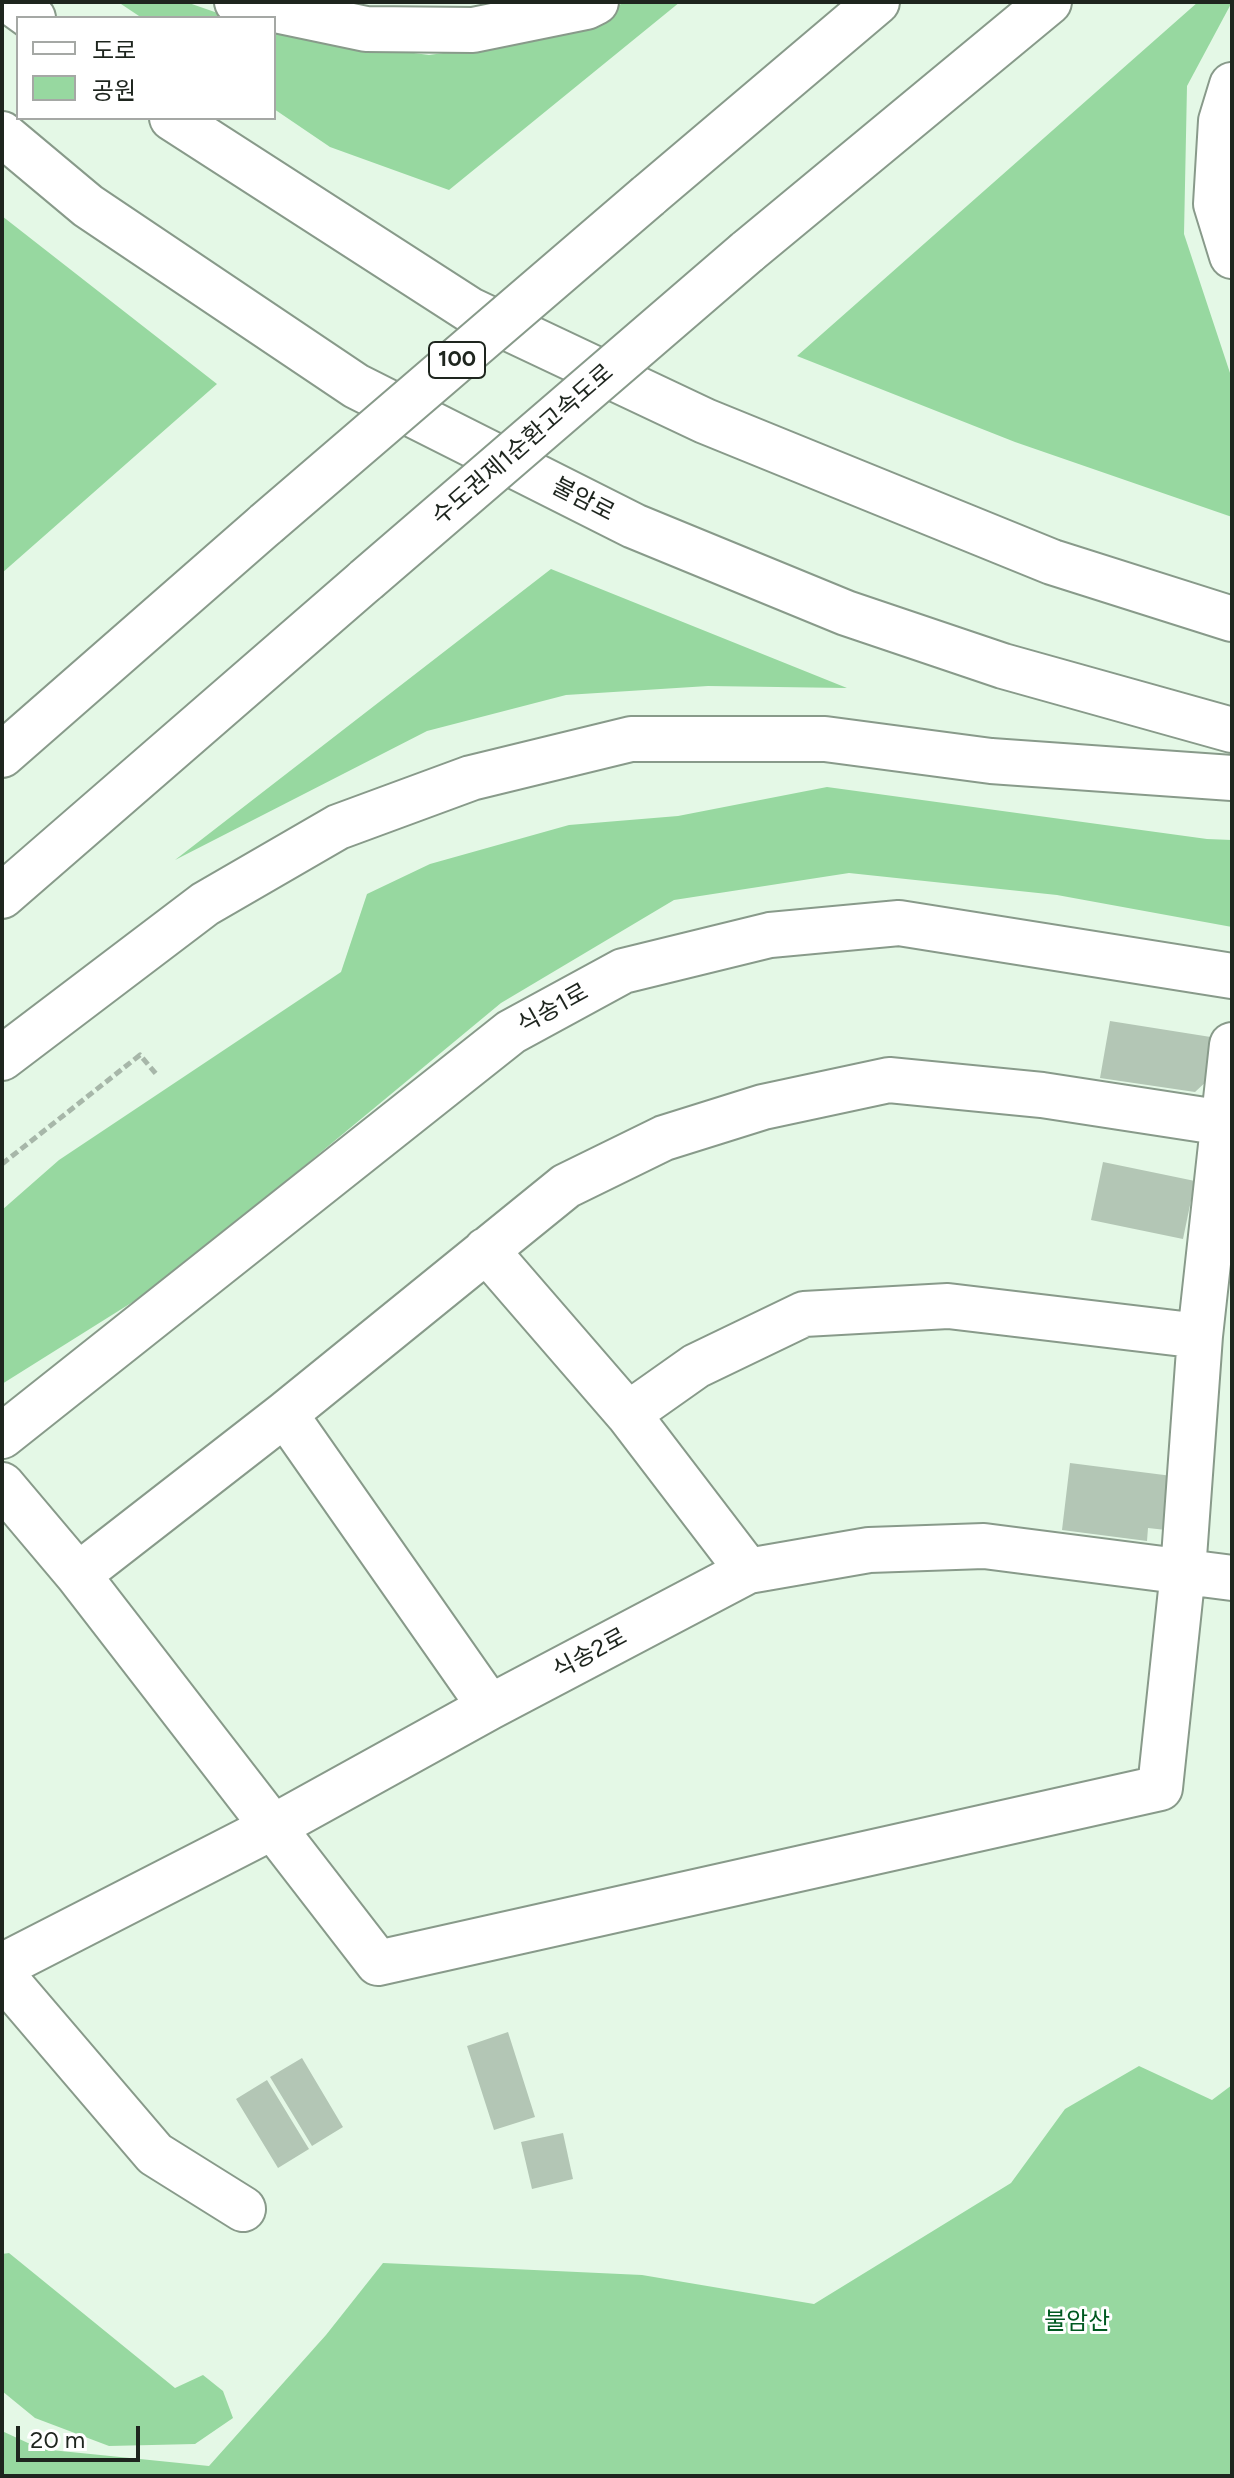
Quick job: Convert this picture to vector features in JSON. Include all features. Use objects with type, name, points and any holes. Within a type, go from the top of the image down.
[{"type":"main road","points":[[11,2],[30,16]]},
{"type":"main road","points":[[237,2],[366,29],[473,30],[586,7],[596,2]]},
{"type":"main road","name":"100","points":[[2,755],[266,524],[877,2]]},
{"type":"main road","name":"수도권제1순환고속도로","points":[[2,896],[747,252],[1049,2]]},
{"type":"main road","points":[[1232,85],[1221,121],[1216,204],[1232,256]]},
{"type":"main road","points":[[175,120],[470,310],[677,408],[1052,562],[1232,619]]},
{"type":"main road","name":"불암로","points":[[2,134],[88,206],[356,386],[634,526],[846,613],[1003,666],[1232,730]]},
{"type":"main road","points":[[2,1058],[205,904],[338,827],[471,778],[631,739],[825,739],[991,761],[1232,778]]},
{"type":"main road","name":"식송1로","points":[[2,1436],[511,1032],[623,971],[770,935],[899,923],[1232,976]]},
{"type":"main road","points":[[2,1485],[78,1575],[378,1963],[1160,1788],[1183,1571],[1200,1336],[1232,1045]]},
{"type":"main road","points":[[78,1575],[285,1414],[566,1186],[664,1138],[763,1107],[889,1080],[1042,1095],[1224,1123]]},
{"type":"main road","points":[[486,1250],[628,1414],[748,1571]]},
{"type":"main road","points":[[628,1414],[696,1366],[804,1314],[948,1306],[1200,1336]]},
{"type":"main road","points":[[285,1414],[490,1707]]},
{"type":"main road","name":"식송2로","points":[[2,1966],[273,1827],[490,1707],[748,1571],[869,1550],[984,1546],[1232,1578]]},
{"type":"main road","points":[[2,1975],[155,2154],[243,2209]]},
{"type":"path","points":[[2,1164],[140,1055],[157,1075]]},
{"type":"green space","points":[[118,2],[186,2],[226,16],[139,16]]},
{"type":"green space","points":[[626,2],[680,2],[449,190],[330,147],[276,110],[276,33],[429,55],[535,40]]},
{"type":"green space","points":[[1198,2],[1232,2],[1187,86],[1184,234],[1232,379],[1232,517],[1015,442],[797,356]]},
{"type":"green space","points":[[2,216],[217,384],[2,573]]},
{"type":"green space","points":[[551,569],[847,688],[708,686],[566,695],[427,731],[175,860]]},
{"type":"green space","points":[[827,787],[1232,840],[1232,927],[1057,895],[849,873],[674,900],[501,1003],[163,1283],[2,1384],[2,1210],[59,1160],[341,972],[367,894],[430,864],[569,825],[678,816]]},
{"type":"green space","name":"불암산","points":[[1139,2066],[1212,2100],[1232,2085],[1232,2476],[2,2476],[2,2431],[41,2449],[209,2466],[326,2335],[383,2263],[642,2275],[814,2304],[1011,2183],[1065,2109]]},
{"type":"green space","points":[[9,2253],[175,2388],[203,2375],[223,2391],[233,2418],[195,2444],[109,2446],[35,2418],[2,2391],[2,2254]]},
{"type":"building","points":[[1110,1021],[1217,1038],[1209,1079],[1195,1092],[1100,1078]]},
{"type":"building","points":[[1103,1162],[1195,1181],[1183,1239],[1091,1220]]},
{"type":"building","points":[[1070,1463],[1172,1476],[1166,1530],[1148,1528],[1147,1541],[1062,1530]]},
{"type":"building","points":[[508,2032],[535,2117],[494,2130],[467,2046]]},
{"type":"building","points":[[302,2058],[343,2127],[312,2146],[270,2077]]},
{"type":"building","points":[[267,2080],[309,2149],[278,2168],[236,2099]]},
{"type":"building","points":[[563,2133],[573,2179],[532,2189],[521,2142]]}]
